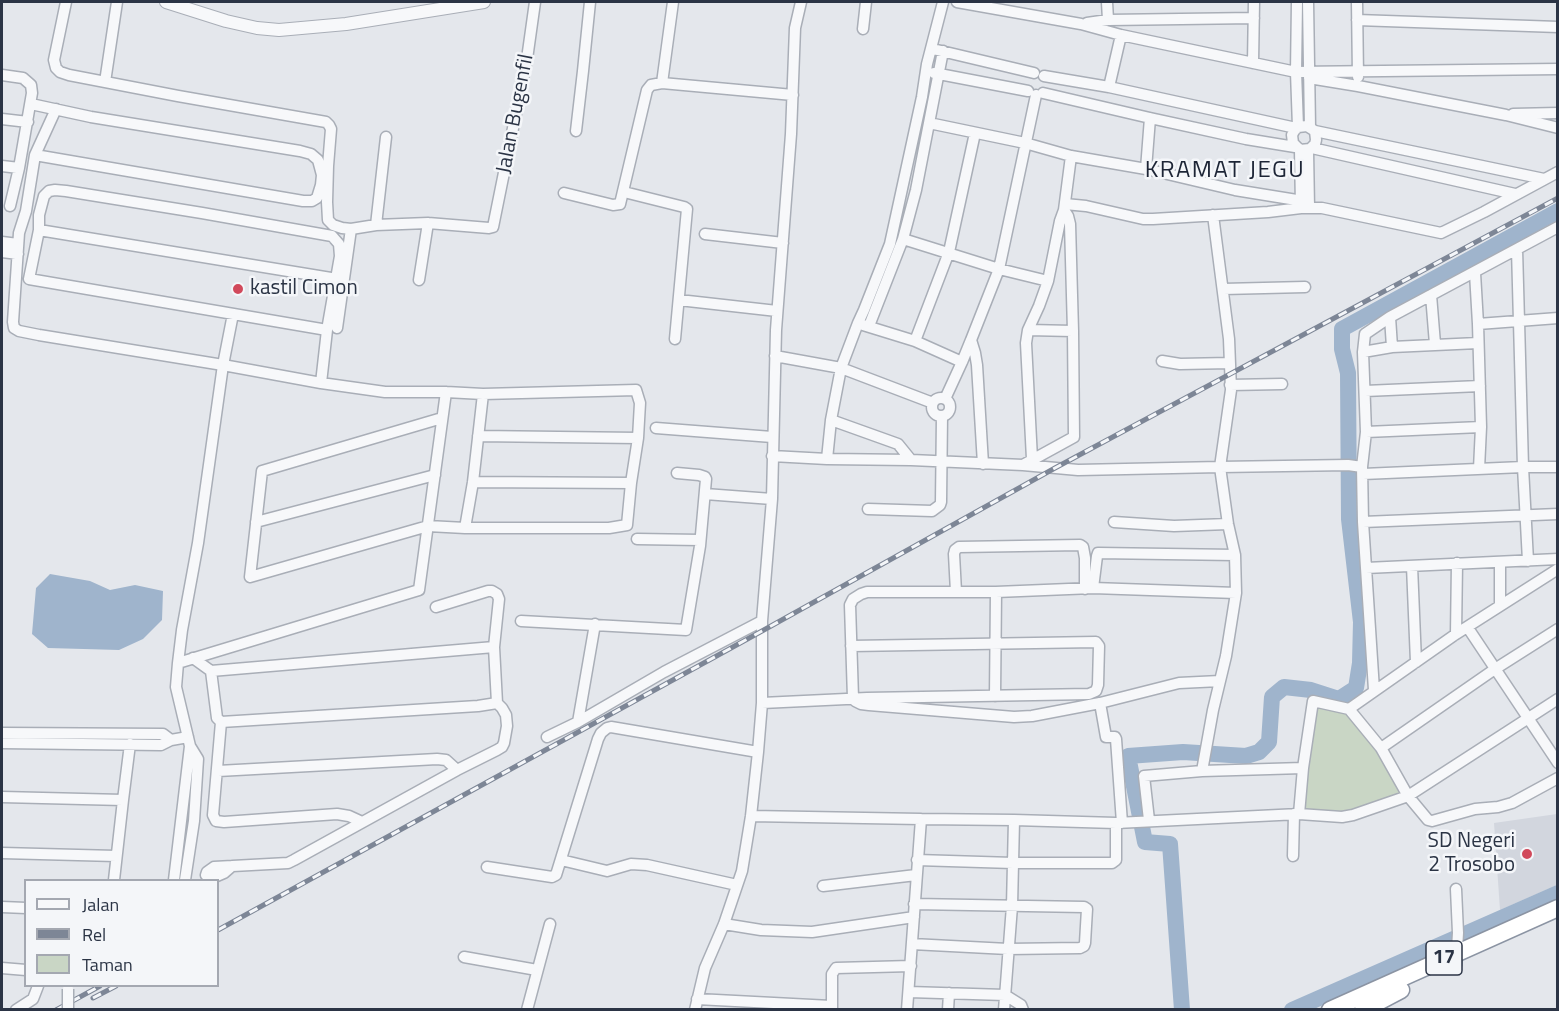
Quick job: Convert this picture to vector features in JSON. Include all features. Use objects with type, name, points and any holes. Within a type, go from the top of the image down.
[{"type":"highway","name":"17","points":[[1330,1010],[1457,949],[1557,908]]},
{"type":"highway","name":"17","points":[[1363,1009],[1384,998],[1457,949],[1557,919]]},
{"type":"street","points":[[66,2],[55,53],[56,68],[60,72],[326,122],[331,129],[328,220],[333,225],[351,229],[376,225],[428,223],[419,280]]},
{"type":"street","points":[[105,82],[117,2]]},
{"type":"street","points":[[166,2],[226,21],[279,30],[346,24],[484,2]]},
{"type":"street","name":"Jalan Bugenfil","points":[[428,223],[493,227],[527,59],[535,2]]},
{"type":"street","points":[[576,131],[590,2]]},
{"type":"street","points":[[662,83],[673,2]]},
{"type":"street","points":[[801,2],[795,28],[793,95],[777,311],[772,499],[762,621],[762,703],[758,752],[745,855],[724,924],[705,968],[696,1004],[831,1008],[832,974],[836,968],[911,966]]},
{"type":"street","points":[[863,29],[866,2]]},
{"type":"street","points":[[827,459],[831,420],[841,368],[890,244],[926,71],[943,2]]},
{"type":"street","points":[[957,2],[1081,24],[1121,35],[1506,115],[1557,128]]},
{"type":"street","points":[[1107,2],[1107,20]]},
{"type":"street","points":[[1253,63],[1254,2]]},
{"type":"street","points":[[1297,2],[1297,128],[1292,139],[1304,148]]},
{"type":"street","points":[[1304,148],[1316,140],[1312,129],[1308,2]]},
{"type":"street","points":[[1357,2],[1358,86]]},
{"type":"street","points":[[1081,24],[1107,20],[1254,18]]},
{"type":"street","points":[[1357,20],[1557,27]]},
{"type":"street","points":[[1109,87],[1121,35]]},
{"type":"street","points":[[931,49],[1297,128],[1304,126],[1544,179]]},
{"type":"street","points":[[869,326],[903,239],[916,190],[943,51]]},
{"type":"street","points":[[1309,75],[1358,71],[1557,69]]},
{"type":"street","points":[[926,71],[1246,139],[1304,148],[1515,194]]},
{"type":"street","points":[[1039,74],[1047,80],[1048,84],[1046,89],[1036,93],[1026,86],[1026,80],[1029,76],[1039,74]]},
{"type":"street","points":[[2,75],[15,76],[31,85],[31,104],[19,168],[6,206],[39,215]]},
{"type":"street","points":[[564,193],[617,206],[621,202],[647,90],[651,85],[662,83],[793,95]]},
{"type":"street","points":[[945,399],[999,269],[1036,93]]},
{"type":"street","points":[[31,104],[311,154],[316,157],[321,166],[320,195],[315,200],[303,201],[35,155]]},
{"type":"street","points":[[56,109],[35,155],[26,211],[19,232],[13,322],[14,328],[19,331],[385,392],[483,394],[636,390],[640,403],[638,438],[627,525],[609,528],[428,526],[250,577],[262,471],[442,418]]},
{"type":"street","points":[[1506,115],[1557,113]]},
{"type":"street","points":[[1146,169],[1150,118]]},
{"type":"street","points":[[2,119],[27,122]]},
{"type":"street","points":[[929,123],[1025,143],[1071,156],[1146,169],[1305,205],[1441,232],[1557,172]]},
{"type":"street","points":[[915,341],[949,252],[975,134]]},
{"type":"street","points":[[376,225],[386,136]]},
{"type":"street","points":[[1304,148],[1305,205]]},
{"type":"street","points":[[1028,462],[1030,412],[1026,343],[1028,330],[1048,280],[1064,207],[1071,156]]},
{"type":"street","points":[[2,166],[19,168]]},
{"type":"street","points":[[49,191],[66,191],[332,236],[339,244],[340,256],[332,329],[29,279],[44,196],[49,191]]},
{"type":"street","points":[[624,192],[687,209],[675,339]]},
{"type":"street","points":[[1064,207],[1086,206],[1143,219],[1276,211],[1305,205]]},
{"type":"street","points":[[1028,462],[1072,439],[1075,435],[1070,224],[1064,207]]},
{"type":"street","points":[[1202,768],[1226,656],[1236,593],[1235,555],[1220,467],[1230,385],[1229,339],[1213,215]]},
{"type":"street","points":[[1374,690],[1363,522],[1357,468],[1366,432],[1363,352],[1365,334],[1431,295],[1557,227]]},
{"type":"street","points":[[321,383],[351,229]]},
{"type":"street","points":[[39,230],[337,279]]},
{"type":"street","points":[[705,234],[783,243]]},
{"type":"street","points":[[903,239],[999,269],[1048,280]]},
{"type":"street","points":[[2,242],[18,249]]},
{"type":"street","points":[[2,252],[18,249]]},
{"type":"street","points":[[1517,249],[1527,561]]},
{"type":"street","points":[[1475,273],[1481,427],[1479,469]]},
{"type":"street","points":[[1223,289],[1305,287]]},
{"type":"street","points":[[1431,295],[1435,344]]},
{"type":"street","points":[[679,300],[777,311]]},
{"type":"street","points":[[185,879],[194,821],[198,759],[189,741],[176,687],[178,663],[198,543],[223,365],[233,314]]},
{"type":"street","points":[[1390,318],[1392,347]]},
{"type":"street","points":[[1478,324],[1557,318]]},
{"type":"street","points":[[858,323],[915,341],[962,362]]},
{"type":"street","points":[[1028,330],[1074,331]]},
{"type":"street","points":[[971,340],[975,353],[983,464]]},
{"type":"street","points":[[1363,352],[1392,347],[1478,343]]},
{"type":"street","points":[[775,356],[841,368],[933,403]]},
{"type":"street","points":[[1162,361],[1180,364],[1230,363]]},
{"type":"street","points":[[1230,385],[1282,384]]},
{"type":"street","points":[[1365,391],[1480,386]]},
{"type":"street","points":[[178,663],[419,590],[446,392]]},
{"type":"street","points":[[465,528],[473,482],[483,394]]},
{"type":"street","points":[[938,398],[945,399],[950,405],[948,412],[942,416],[933,412],[932,409],[933,403],[938,398]]},
{"type":"street","points":[[868,509],[932,511],[937,508],[941,502],[942,416]]},
{"type":"street","points":[[831,420],[898,444],[910,460]]},
{"type":"street","points":[[1366,432],[1481,427]]},
{"type":"street","points":[[656,428],[772,437]]},
{"type":"street","points":[[478,436],[638,438]]},
{"type":"street","points":[[772,456],[983,464],[1028,462],[1078,470],[1220,467],[1479,469],[1557,467]]},
{"type":"street","points":[[521,621],[686,630],[700,540],[705,477],[677,473]]},
{"type":"street","points":[[256,522],[435,475]]},
{"type":"street","points":[[473,482],[631,483]]},
{"type":"street","points":[[705,494],[772,499]]},
{"type":"street","points":[[1363,522],[1557,514]]},
{"type":"street","points":[[1114,522],[1174,526],[1228,524]]},
{"type":"street","points":[[637,539],[700,540]]},
{"type":"street","points":[[956,592],[955,550],[958,547],[1080,545],[1083,547],[1089,588]]},
{"type":"street","points":[[1089,588],[1098,554],[1235,555]]},
{"type":"street","points":[[1366,568],[1557,559]]},
{"type":"street","points":[[1500,562],[1500,605]]},
{"type":"street","points":[[1456,634],[1457,563]]},
{"type":"street","points":[[1412,566],[1416,662]]},
{"type":"street","points":[[1349,709],[1456,634],[1557,569]]},
{"type":"street","points":[[853,698],[850,605],[853,599],[867,592],[996,592],[1089,588],[1236,593]]},
{"type":"street","points":[[232,866],[288,862],[502,747],[507,721],[502,708],[496,703],[494,647],[499,599],[494,592],[488,591],[436,607]]},
{"type":"street","points":[[996,592],[996,696]]},
{"type":"street","points":[[548,737],[664,672],[762,621]]},
{"type":"street","points":[[578,722],[595,624]]},
{"type":"street","points":[[1468,628],[1557,763]]},
{"type":"street","points":[[1382,748],[1557,629]]},
{"type":"street","points":[[762,703],[853,698],[1089,694],[1094,692],[1098,685],[1099,646],[1092,641],[851,646]]},
{"type":"street","points":[[193,658],[211,671],[494,647]]},
{"type":"street","points":[[211,671],[217,718],[221,722],[213,815],[216,821],[337,814],[362,822]]},
{"type":"street","points":[[853,698],[861,704],[869,705],[1014,717],[1041,715],[1100,703],[1179,683],[1220,681]]},
{"type":"street","points":[[751,816],[1119,823],[1297,814],[1341,817],[1408,796],[1557,699]]},
{"type":"street","points":[[1293,856],[1313,702],[1349,709],[1382,748],[1408,796],[1426,819],[1432,821],[1512,803],[1557,778]]},
{"type":"street","points":[[221,722],[496,703]]},
{"type":"street","points":[[918,860],[1013,863],[1114,862],[1119,823],[1116,739],[1106,737],[1100,703]]},
{"type":"street","points":[[487,867],[554,877],[558,871],[598,739],[605,729],[611,727],[758,752]]},
{"type":"street","points":[[2,733],[130,744],[161,745],[171,740],[189,741]]},
{"type":"street","points":[[2,743],[163,734],[171,740]]},
{"type":"street","points":[[174,879],[189,741]]},
{"type":"street","points":[[114,879],[130,744]]},
{"type":"street","points":[[218,771],[436,759],[446,760],[457,770]]},
{"type":"street","points":[[1143,821],[1144,776],[1202,768],[1303,768]]},
{"type":"street","points":[[2,796],[123,800]]},
{"type":"street","points":[[907,1010],[921,819]]},
{"type":"street","points":[[1004,1010],[1012,906],[1014,820]]},
{"type":"street","points":[[180,822],[194,821]]},
{"type":"street","points":[[2,853],[116,856]]},
{"type":"street","points":[[561,860],[607,871],[631,864],[647,865],[737,885]]},
{"type":"street","points":[[823,886],[916,875]]},
{"type":"street","points":[[1456,889],[1457,949]]},
{"type":"street","points":[[912,944],[1008,950],[1080,948],[1085,943],[1087,909],[1086,907],[914,904]]},
{"type":"street","points":[[2,907],[24,908]]},
{"type":"street","points":[[724,924],[760,930],[812,932],[914,917]]},
{"type":"street","points":[[527,1010],[550,924]]},
{"type":"street","points":[[464,957],[537,970]]},
{"type":"street","points":[[2,968],[24,970]]},
{"type":"street","points":[[16,1010],[33,999],[38,987]]},
{"type":"street","points":[[68,987],[69,1010]]},
{"type":"street","points":[[909,992],[1005,995],[1021,1005],[1023,1010]]},
{"type":"street","points":[[948,1010],[949,993]]},
{"type":"shaded area","name":"SD Negeri 2 Trosobo","points":[[1557,814],[1557,885],[1500,910],[1494,823]]},
{"type":"green space","points":[[1314,702],[1349,710],[1379,750],[1406,795],[1342,815],[1301,813]]},
{"type":"water","points":[[50,574],[90,581],[110,590],[135,585],[163,591],[162,620],[143,639],[119,650],[48,648],[32,634],[36,588]]},
{"type":"waterway","points":[[1182,1010],[1170,844],[1145,842],[1128,756],[1183,752],[1246,756],[1259,752],[1269,742],[1272,697],[1284,687],[1311,690],[1339,699],[1356,688],[1360,663],[1361,622],[1349,519],[1348,373],[1342,349],[1342,329],[1558,211]]},
{"type":"waterway","points":[[1292,1010],[1558,893]]},
{"type":"railway","points":[[219,929],[1055,468],[1558,198]]},
{"type":"railway","points":[[56,1010],[98,987]]},
{"type":"railway","points":[[93,998],[114,987]]},
{"type":"place","name":"kastil Cimon","points":[[238,289]]},
{"type":"place","name":"SD Negeri 2 Trosobo","points":[[1527,854]]},
{"type":"district","name":"KRAMAT JEGU","points":[[1225,171]]}]
